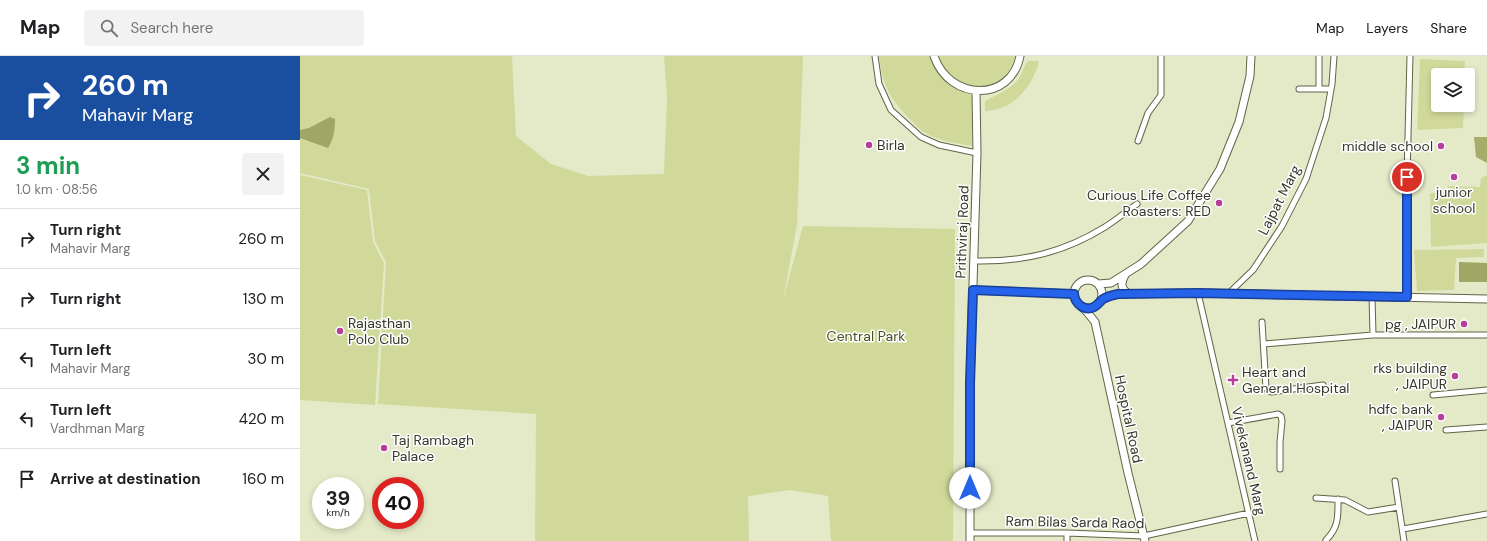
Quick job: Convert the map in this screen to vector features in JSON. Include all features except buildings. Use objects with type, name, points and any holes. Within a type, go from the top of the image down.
[{"type":"street","points":[[875,56],[879,84],[891,110],[921,137],[939,145],[977,153]]},
{"type":"street","points":[[934,56],[940,69],[949,80],[962,88],[976,91],[995,87],[1003,83],[1016,69],[1020,56]]},
{"type":"street","points":[[1138,141],[1148,113],[1161,96],[1161,56]]},
{"type":"street","points":[[1251,56],[1250,76],[1240,122],[1220,169],[1188,221],[1141,264],[1111,283],[1098,284],[1090,280],[1081,282],[1074,294],[1076,301],[1082,307],[1091,308],[1095,307],[1109,296],[1129,294],[1198,293],[1487,299]]},
{"type":"street","points":[[1318,89],[1319,56]]},
{"type":"street","name":"Lajpat Marg","points":[[1228,294],[1253,270],[1282,226],[1306,179],[1326,118],[1331,89],[1334,56]]},
{"type":"street","points":[[1407,297],[1407,174],[1410,56]]},
{"type":"street","points":[[1299,89],[1331,89]]},
{"type":"street","name":"Prithviraj Road","points":[[970,541],[970,384],[977,153],[976,91]]},
{"type":"street","points":[[974,261],[999,262],[1055,252],[1081,241],[1106,227],[1137,204]]},
{"type":"street","points":[[1125,275],[1121,281],[1122,286],[1124,291],[1129,294]]},
{"type":"street","points":[[1098,284],[1102,292],[1102,300]]},
{"type":"street","points":[[973,290],[1074,294]]},
{"type":"street","name":"Vivekanand Marg","points":[[1198,293],[1255,541]]},
{"type":"street","points":[[1372,296],[1373,335]]},
{"type":"street","name":"Hospital Road","points":[[1082,307],[1088,312],[1095,322],[1144,539]]},
{"type":"street","points":[[1095,307],[1095,322]]},
{"type":"street","points":[[1262,322],[1266,388],[1268,391],[1271,392],[1323,385]]},
{"type":"street","points":[[1264,344],[1373,335],[1487,335]]},
{"type":"street","points":[[1433,395],[1487,390]]},
{"type":"street","points":[[1228,423],[1278,414],[1281,416],[1280,469]]},
{"type":"street","points":[[1446,430],[1487,427]]},
{"type":"street","points":[[1395,481],[1404,541]]},
{"type":"street","points":[[1316,498],[1338,499],[1352,503],[1368,512],[1399,507]]},
{"type":"street","points":[[1326,540],[1338,520],[1338,499]]},
{"type":"street","name":"Ram Bilas Sarda Raod","points":[[970,533],[1067,533],[1144,539],[1249,514]]},
{"type":"street","points":[[1403,529],[1487,514]]},
{"type":"street","points":[[1067,533],[1067,541]]},
{"type":"green space","name":"Central Park","points":[[300,56],[512,56],[516,136],[551,164],[588,176],[664,174],[667,98],[664,56],[803,56],[797,225],[783,300],[803,226],[955,229],[953,541],[831,541],[828,496],[790,490],[748,496],[749,541],[535,541],[536,414],[378,404],[386,262],[375,241],[369,189],[300,173]]},
{"type":"green space","points":[[879,56],[929,56],[943,78],[951,86],[972,96],[972,146],[936,138],[919,129],[898,106],[889,92],[885,84]]},
{"type":"green space","points":[[939,56],[1015,56],[1010,69],[1001,79],[987,86],[971,87],[956,81],[949,75],[944,69]]},
{"type":"green space","points":[[1420,59],[1465,61],[1464,68],[1431,68],[1431,112],[1464,112],[1463,128],[1417,130]]},
{"type":"green space","points":[[1028,61],[1039,61],[1032,80],[1020,96],[1004,107],[985,111],[985,101],[1012,86],[1019,78],[1025,64]]},
{"type":"green space","name":"Rajasthan Polo Club","points":[[300,175],[367,190],[373,242],[384,263],[375,405],[300,400]]},
{"type":"green space","points":[[1487,175],[1487,243],[1431,247],[1430,193],[1447,192],[1448,186],[1480,187],[1481,178]]},
{"type":"green space","points":[[1484,249],[1484,257],[1456,258],[1454,290],[1417,291],[1414,250]]},
{"type":"shaded area","points":[[330,117],[335,119],[335,126],[333,138],[328,148],[300,138],[300,130],[309,128]]},
{"type":"shaded area","points":[[1474,137],[1487,137],[1487,163],[1476,157]]},
{"type":"shaded area","points":[[1459,262],[1487,263],[1487,282],[1459,282]]},
{"type":"place","name":"Birla","points":[[869,145]]},
{"type":"place","name":"middle school","points":[[1441,146]]},
{"type":"place","name":"junior school","points":[[1454,177]]},
{"type":"place","name":"Curious Life Coffee Roasters: RED","points":[[1219,203]]},
{"type":"place","name":"pg , JAIPUR","points":[[1464,324]]},
{"type":"place","name":"Rajasthan Polo Club","points":[[340,331]]},
{"type":"place","name":"rks building , JAIPUR","points":[[1455,376]]},
{"type":"place","name":"Heart and General Hospital","points":[[1233,380]]},
{"type":"place","name":"hdfc bank , JAIPUR","points":[[1441,417]]},
{"type":"place","name":"Taj Rambagh Palace","points":[[384,448]]},
{"type":"route","points":[[970,488],[970,384],[973,290],[1074,294],[1076,301],[1082,307],[1086,308],[1095,307],[1109,296],[1118,294],[1198,293],[1407,297],[1407,177]]}]
